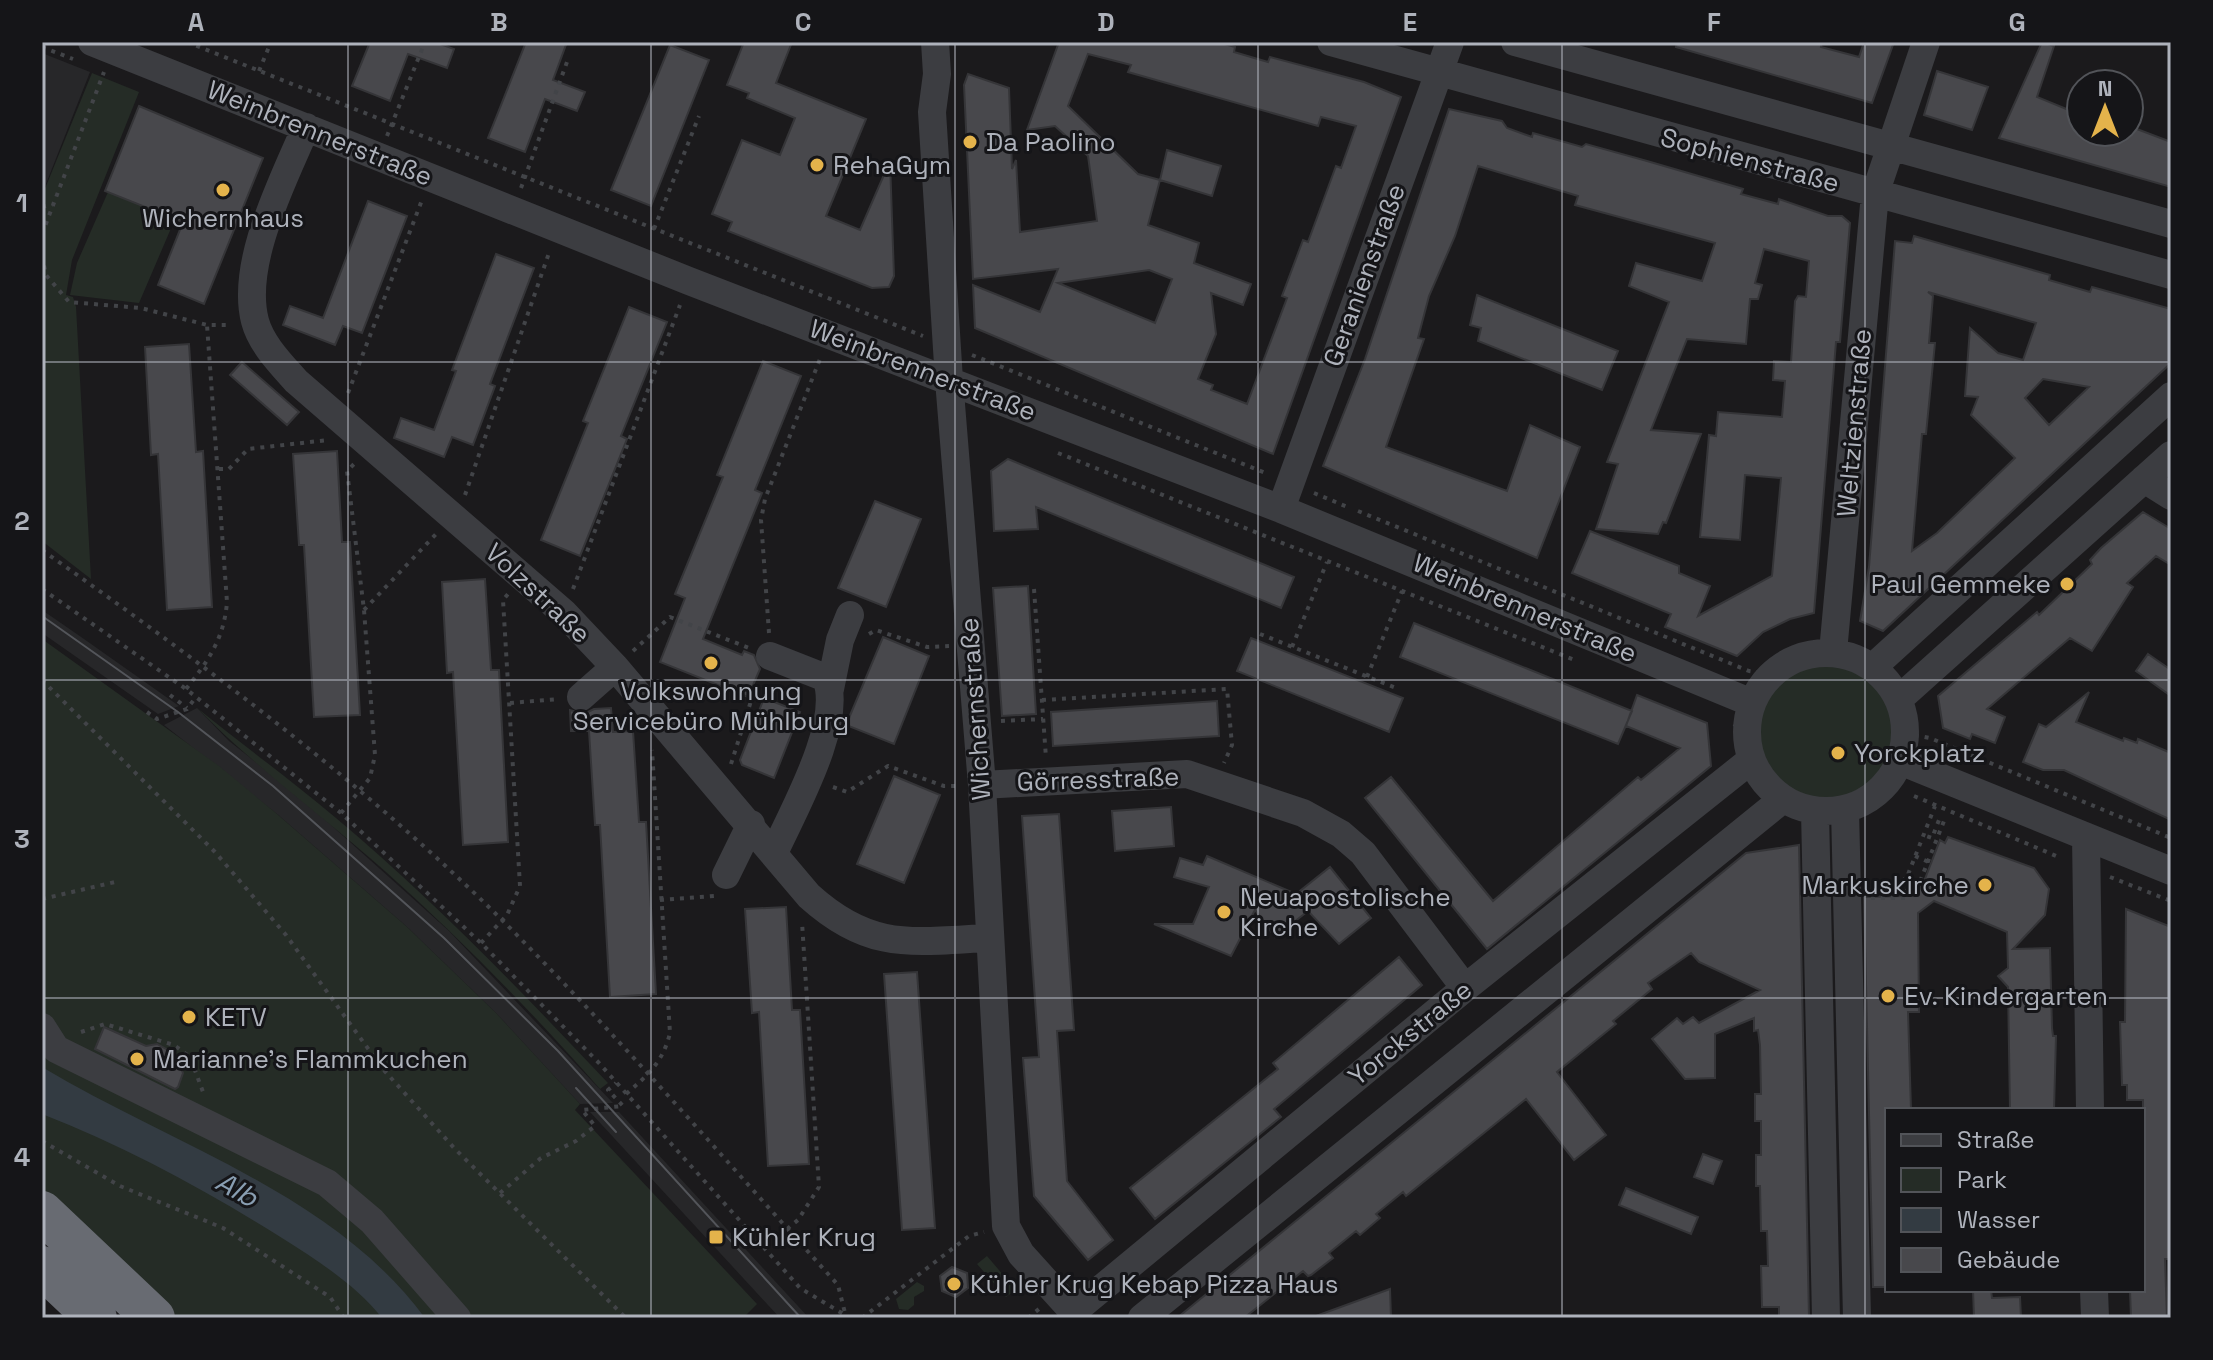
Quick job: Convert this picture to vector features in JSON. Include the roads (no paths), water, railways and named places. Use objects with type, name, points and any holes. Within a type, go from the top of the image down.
[{"type":"highway","points":[[42,1212],[154,1318]]},
{"type":"highway","points":[[42,1267],[96,1318]]},
{"type":"street","name":"Wichernstraße","points":[[935,42],[937,74],[932,112],[949,380],[982,785],[1006,1226],[1021,1254],[1076,1315]]},
{"type":"street","name":"Wichernstraße","points":[[937,74],[953,42]]},
{"type":"street","name":"Sophienstraße","points":[[1331,42],[1436,74],[2171,275]]},
{"type":"street","name":"Geranienstraße","points":[[1286,496],[1450,42]]},
{"type":"street","name":"Sophienstraße","points":[[1515,42],[2171,224]]},
{"type":"street","name":"Weltzienstraße","points":[[1833,652],[1875,194],[1926,42]]},
{"type":"street","name":"Weinbrennerstraße","points":[[102,46],[949,380],[1286,496],[1752,703]]},
{"type":"street","name":"Volzstraße","points":[[306,127],[253,271],[252,300],[256,324],[274,355],[296,381],[564,613],[668,728],[809,896],[836,919],[862,933],[891,940],[988,938]]},
{"type":"street","points":[[1873,667],[2171,396]]},
{"type":"street","points":[[1900,698],[2171,455]]},
{"type":"street","points":[[2144,479],[2171,496]]},
{"type":"street","points":[[2079,481],[2108,512]]},
{"type":"street","points":[[774,853],[823,736],[830,689],[845,628]]},
{"type":"street","points":[[1833,652],[1873,667],[1900,698],[1905,733],[1893,772],[1869,799],[1845,809],[1815,811],[1783,799],[1765,784],[1751,760],[1746,734],[1752,703],[1772,674],[1799,657],[1833,652]]},
{"type":"street","points":[[777,659],[826,678],[830,689]]},
{"type":"street","points":[[581,697],[615,667]]},
{"type":"street","name":"Yorckstraße","points":[[1076,1315],[1465,988],[1751,760]]},
{"type":"street","points":[[1893,772],[2086,837],[2171,871]]},
{"type":"street","name":"Görresstraße","points":[[982,785],[1187,774],[1303,813],[1341,834],[1363,853],[1465,988]]},
{"type":"street","name":"Yorckstraße","points":[[1142,1318],[1783,799]]},
{"type":"street","points":[[1845,809],[1856,891],[1852,1121],[1857,1318]]},
{"type":"street","points":[[1815,811],[1826,1318]]},
{"type":"street","points":[[726,875],[751,824]]},
{"type":"street","points":[[2086,837],[2090,1108]]},
{"type":"street","points":[[55,1031],[56,1049],[327,1183],[372,1221],[457,1318]]},
{"type":"street","points":[[1821,1122],[1852,1121]]},
{"type":"street","points":[[2094,1292],[2095,1318]]},
{"type":"water","name":"Alb","points":[[42,1067],[298,1204],[345,1237],[388,1275],[425,1318],[382,1318],[335,1274],[253,1220],[135,1155],[42,1114]]},
{"type":"tram line","points":[[42,616],[178,712],[273,786],[444,938],[558,1051],[801,1318]]},
{"type":"tram line","points":[[576,1088],[616,1132]]},
{"type":"place","name":"Da Paolino","points":[[970,142]]},
{"type":"place","name":"RehaGym","points":[[817,165]]},
{"type":"place","name":"Wichernhaus","points":[[223,190]]},
{"type":"place","name":"Paul Gemmeke","points":[[2067,584]]},
{"type":"place","name":"Volkswohnung Servicebüro Mühlburg","points":[[711,663]]},
{"type":"place","name":"Yorckplatz","points":[[1838,753]]},
{"type":"place","name":"Markuskirche","points":[[1985,885]]},
{"type":"place","name":"Neuapostolische Kirche","points":[[1224,912]]},
{"type":"place","name":"Ev. Kindergarten","points":[[1888,996]]},
{"type":"place","name":"KETV","points":[[189,1017]]},
{"type":"place","name":"Marianne's Flammkuchen","points":[[137,1059]]},
{"type":"place","name":"Kühler Krug","points":[[716,1237]]},
{"type":"place","name":"Kühler Krug Kebap Pizza Haus","points":[[954,1284]]}]
